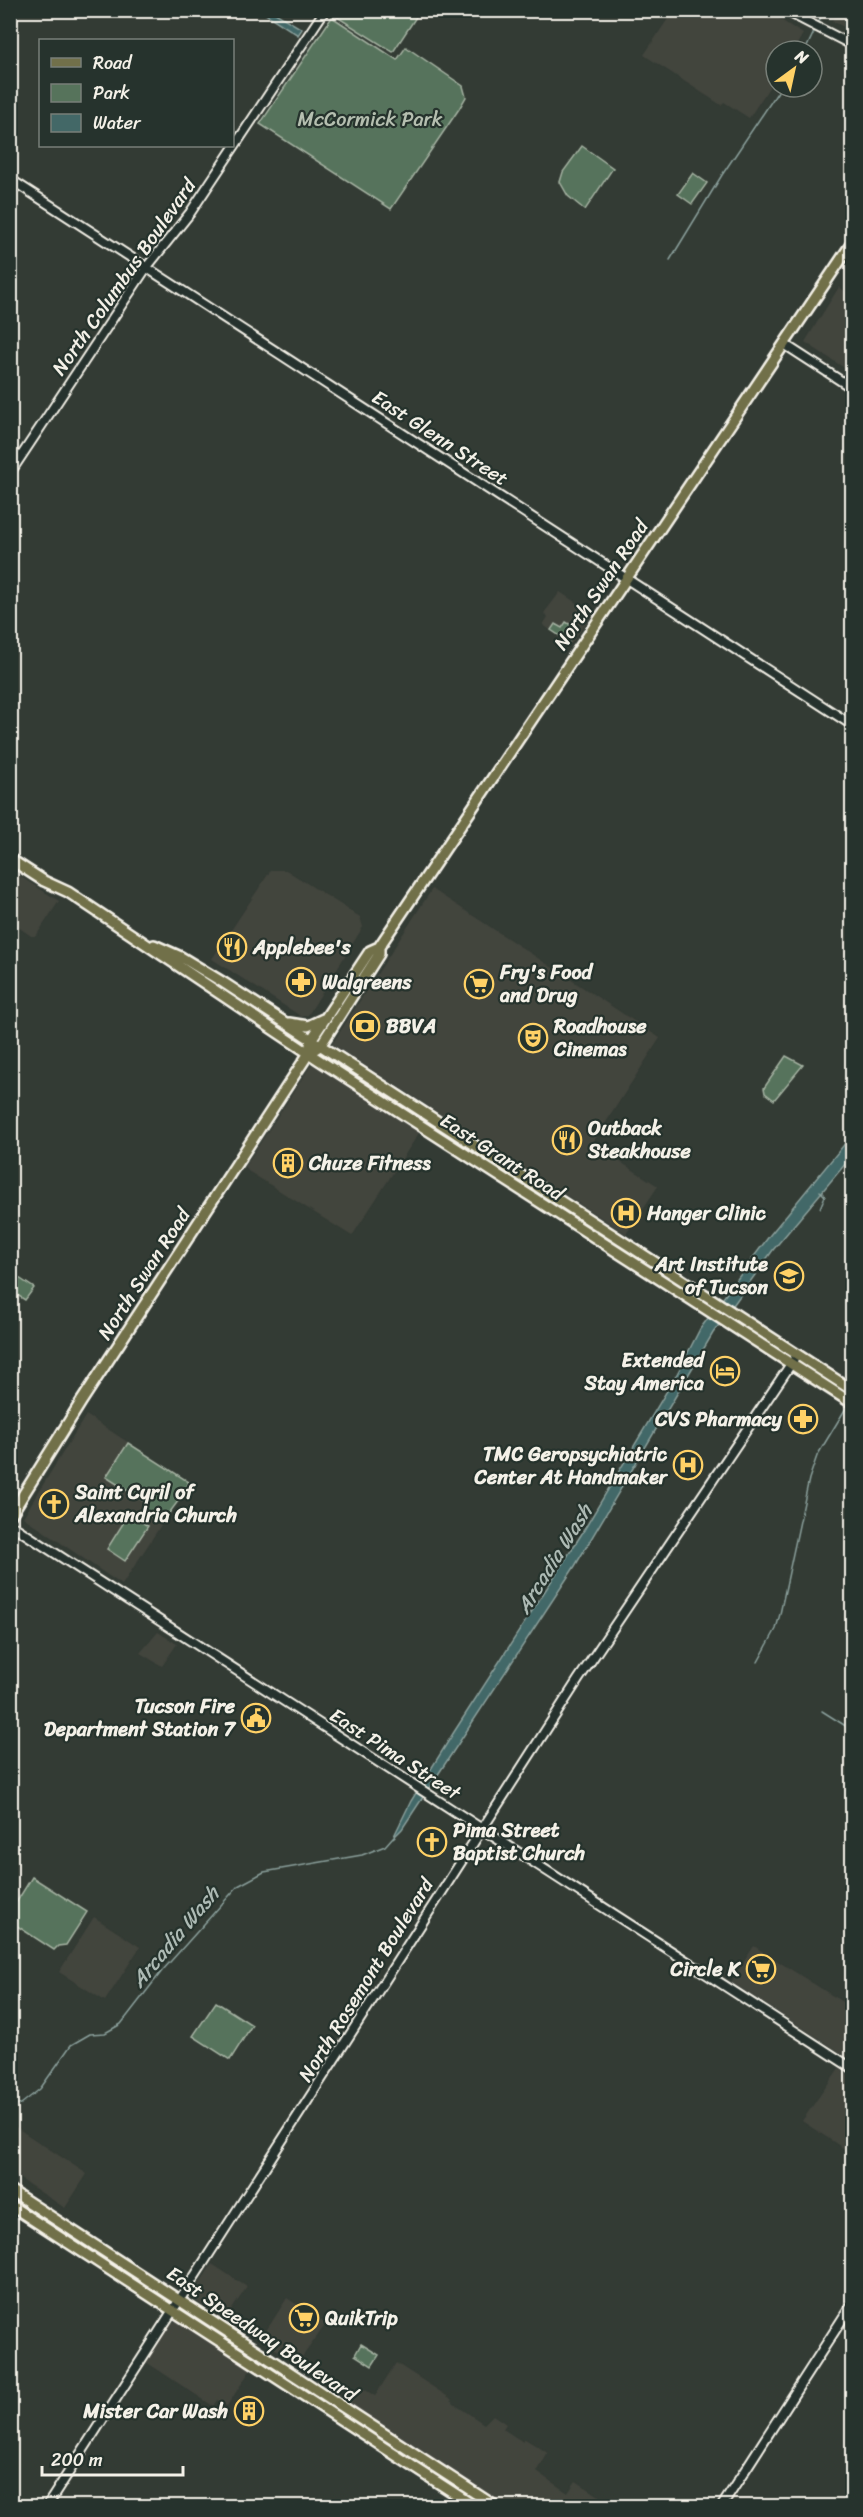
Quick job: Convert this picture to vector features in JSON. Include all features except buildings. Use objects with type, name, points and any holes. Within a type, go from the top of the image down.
[{"type":"main road","name":"North Swan Road","points":[[309,1053],[311,1040],[370,951],[379,947],[852,243]]},
{"type":"main road","name":"East Grant Road","points":[[10,859],[44,881],[68,892],[309,1053],[852,1403]]},
{"type":"main road","name":"East Grant Road","points":[[135,936],[181,957],[852,1390]]},
{"type":"main road","name":"North Swan Road","points":[[10,1516],[81,1402],[309,1053],[320,1046],[379,954],[379,947]]},
{"type":"main road","points":[[278,1019],[304,1027],[314,1025],[326,1018]]},
{"type":"main road","name":"East Speedway Boulevard","points":[[10,2190],[181,2301],[297,2380],[495,2506]]},
{"type":"main road","name":"East Speedway Boulevard","points":[[10,2205],[474,2506]]},
{"type":"street","name":"North Columbus Boulevard","points":[[234,147],[325,10]]},
{"type":"street","points":[[783,10],[852,45]]},
{"type":"street","name":"North Columbus Boulevard","points":[[10,473],[146,268],[190,213],[234,147]]},
{"type":"street","name":"East Glenn Street","points":[[10,179],[852,725]]},
{"type":"street","points":[[784,344],[852,388]]},
{"type":"street","name":"North Rosemont Boulevard","points":[[47,2506],[174,2312],[481,1829],[668,1543],[797,1355]]},
{"type":"street","name":"East Pima Street","points":[[10,1524],[852,2068]]},
{"type":"street","points":[[722,2506],[852,2304]]},
{"type":"shaded area","points":[[673,11],[767,11],[803,34],[800,39],[764,39],[764,95],[749,118],[724,102],[721,105],[644,55]]},
{"type":"shaded area","points":[[839,11],[852,11],[852,31],[832,21]]},
{"type":"shaded area","points":[[839,287],[852,296],[852,373],[805,342]]},
{"type":"shaded area","points":[[560,592],[593,614],[571,644],[543,625],[548,617],[544,613]]},
{"type":"shaded area","points":[[10,870],[59,901],[36,936],[31,936],[11,922]]},
{"type":"shaded area","points":[[271,870],[286,870],[360,917],[363,927],[308,1015],[302,1017],[212,959]]},
{"type":"shaded area","points":[[432,889],[660,1038],[592,1144],[658,1186],[626,1234],[332,1044]]},
{"type":"shaded area","points":[[315,1063],[416,1126],[419,1133],[352,1236],[248,1171],[245,1166],[311,1065]]},
{"type":"shaded area","points":[[86,1415],[189,1482],[122,1585],[23,1517]]},
{"type":"shaded area","points":[[158,1632],[177,1644],[162,1666],[140,1653]]},
{"type":"shaded area","points":[[94,1917],[140,1947],[105,2001],[59,1972]]},
{"type":"shaded area","points":[[754,1946],[844,2003],[848,2014],[852,2017],[852,2060],[731,1982]]},
{"type":"shaded area","points":[[839,2068],[852,2077],[852,2154],[802,2121]]},
{"type":"shaded area","points":[[11,2124],[87,2174],[65,2208],[11,2173]]},
{"type":"shaded area","points":[[212,2264],[247,2287],[224,2321],[191,2297]]},
{"type":"shaded area","points":[[287,2298],[326,2324],[297,2364],[261,2339]]},
{"type":"shaded area","points":[[178,2321],[251,2369],[227,2406],[217,2400],[213,2406],[146,2362],[172,2322]]},
{"type":"shaded area","points":[[396,2363],[450,2398],[454,2404],[484,2424],[493,2415],[506,2424],[503,2429],[523,2442],[525,2439],[548,2453],[537,2472],[568,2493],[576,2481],[615,2506],[503,2506],[347,2404],[359,2386],[375,2396]]},
{"type":"green space","points":[[330,10],[420,11],[393,52],[329,12]]},
{"type":"green space","name":"McCormick Park","points":[[332,17],[397,60],[406,47],[463,86],[466,97],[459,109],[391,209],[260,124]]},
{"type":"green space","points":[[582,146],[613,168],[585,210],[568,196],[560,182],[563,172]]},
{"type":"green space","points":[[693,173],[707,183],[692,204],[678,194]]},
{"type":"green space","points":[[566,622],[577,629],[569,642],[551,630],[555,624],[562,628]]},
{"type":"green space","points":[[786,1056],[803,1065],[774,1100],[765,1093],[764,1088]]},
{"type":"green space","points":[[16,1276],[34,1288],[25,1300],[11,1291],[11,1285]]},
{"type":"green space","points":[[128,1443],[189,1482],[185,1492],[167,1516],[162,1513],[158,1521],[142,1511],[147,1503],[106,1477]]},
{"type":"green space","points":[[129,1514],[148,1526],[125,1561],[107,1549]]},
{"type":"green space","points":[[32,1877],[87,1912],[66,1945],[58,1946],[54,1950],[11,1922],[11,1911]]},
{"type":"green space","points":[[216,2002],[252,2025],[230,2060],[193,2036]]},
{"type":"green space","points":[[361,2344],[379,2355],[372,2366],[355,2355]]},
{"type":"water","points":[[261,11],[272,11],[302,29],[298,35]]},
{"type":"water","name":"Arcadia Wash","points":[[852,1135],[852,1156],[773,1250],[713,1333],[575,1566],[402,1829],[393,1838],[411,1801],[581,1535],[677,1374],[700,1329],[770,1235]]},
{"type":"waterway","points":[[818,23],[825,10]]},
{"type":"waterway","points":[[811,39],[815,30]]},
{"type":"waterway","points":[[670,260],[722,175],[773,99]]},
{"type":"waterway","points":[[820,1191],[825,1196],[820,1208]]},
{"type":"waterway","points":[[758,1662],[776,1629],[809,1479],[817,1456],[846,1408]]},
{"type":"waterway","points":[[822,1711],[852,1730]]},
{"type":"waterway","name":"Arcadia Wash","points":[[10,2108],[21,2104],[40,2089],[71,2045],[90,2034],[105,2033],[121,2024],[162,1971],[238,1886],[264,1872],[362,1855],[385,1846],[393,1837]]},
{"type":"place","name":"Applebee's","points":[[232,947]]},
{"type":"place","name":"Walgreens","points":[[301,982]]},
{"type":"place","name":"Fry's Food and Drug","points":[[479,984]]},
{"type":"place","name":"BBVA","points":[[365,1026]]},
{"type":"place","name":"Roadhouse Cinemas","points":[[533,1038]]},
{"type":"place","name":"Outback Steakhouse","points":[[567,1140]]},
{"type":"place","name":"Chuze Fitness","points":[[288,1163]]},
{"type":"place","name":"Hanger Clinic","points":[[626,1213]]},
{"type":"place","name":"Art Institute of Tucson","points":[[789,1276]]},
{"type":"place","name":"Extended Stay America","points":[[725,1371]]},
{"type":"place","name":"CVS Pharmacy","points":[[803,1419]]},
{"type":"place","name":"TMC Geropsychiatric Center At Handmaker","points":[[688,1465]]},
{"type":"place","name":"Saint Cyril of Alexandria Church","points":[[54,1504]]},
{"type":"place","name":"Tucson Fire Department Station 7","points":[[256,1718]]},
{"type":"place","name":"Pima Street Baptist Church","points":[[432,1842]]},
{"type":"place","name":"Circle K","points":[[761,1969]]},
{"type":"place","name":"QuikTrip","points":[[304,2318]]},
{"type":"place","name":"Mister Car Wash","points":[[249,2411]]}]
